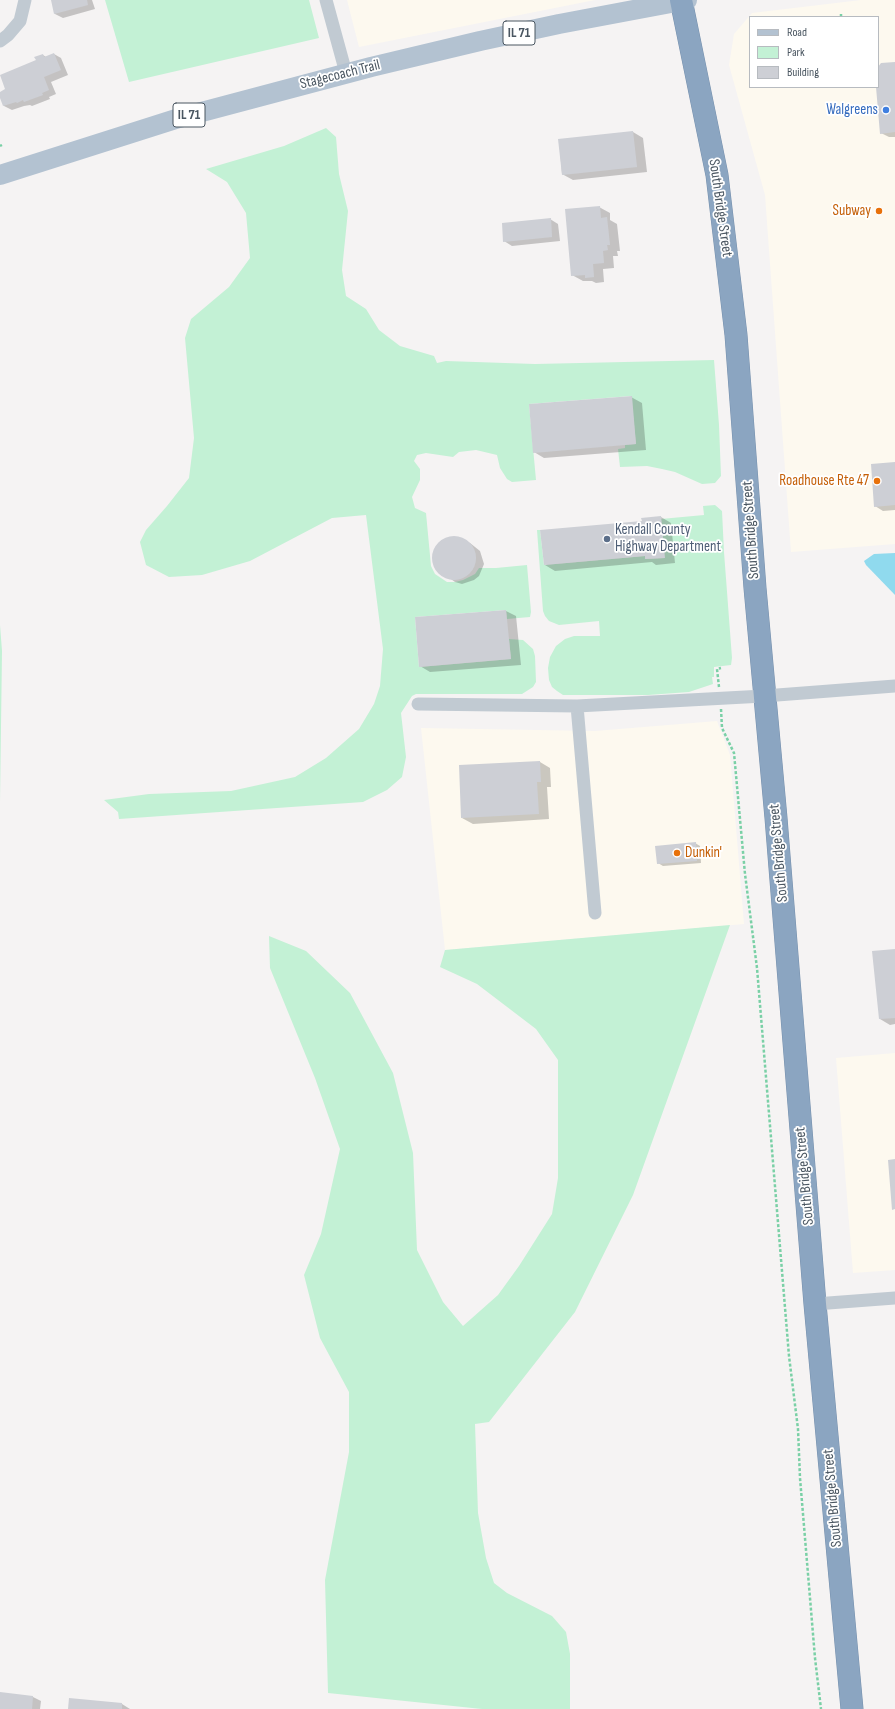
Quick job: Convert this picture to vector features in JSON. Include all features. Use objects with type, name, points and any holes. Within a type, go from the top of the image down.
[{"type":"highway","name":"South Bridge Street","points":[[683,0],[717,175],[737,344],[764,696],[776,818],[815,1304],[852,1709]]},
{"type":"main road","name":"Stagecoach Trail","points":[[0,175],[179,118],[346,73],[487,39],[683,0]]},
{"type":"street","points":[[0,41],[8,35],[20,21],[26,0]]},
{"type":"street","points":[[326,0],[346,73]]},
{"type":"street","points":[[418,704],[577,706],[764,696],[895,686]]},
{"type":"street","points":[[577,706],[595,913]]},
{"type":"street","points":[[815,1304],[895,1298]]},
{"type":"path","points":[[718,680],[717,668],[721,668]]},
{"type":"path","points":[[722,716],[722,728],[734,754],[745,874],[757,968],[789,1356],[798,1429],[800,1478],[815,1658],[821,1709]]},
{"type":"shaded area","points":[[347,0],[595,0],[359,47]]},
{"type":"shaded area","points":[[861,0],[895,0],[895,544],[791,552],[765,195],[729,65],[734,34],[749,16],[749,88],[879,88],[879,16],[749,16],[752,13]]},
{"type":"shaded area","points":[[717,721],[730,755],[744,924],[445,950],[421,728],[595,731]]},
{"type":"shaded area","points":[[895,1053],[895,1270],[853,1273],[836,1058]]},
{"type":"green space","points":[[105,0],[309,0],[319,38],[129,82]]},
{"type":"green space","points":[[326,128],[336,137],[339,174],[348,211],[342,270],[346,296],[366,309],[379,330],[400,346],[434,356],[437,363],[446,361],[535,364],[714,360],[721,476],[715,483],[702,484],[675,472],[662,469],[647,466],[620,467],[618,449],[625,448],[625,445],[636,444],[631,396],[529,404],[536,480],[512,482],[507,479],[500,468],[497,455],[476,450],[459,452],[453,457],[426,453],[417,455],[414,461],[420,469],[420,480],[412,497],[415,508],[426,513],[431,566],[435,574],[447,582],[455,582],[475,574],[479,568],[527,565],[531,612],[530,617],[507,619],[506,610],[415,617],[419,667],[511,659],[509,639],[523,640],[533,649],[535,656],[536,682],[533,687],[522,694],[416,694],[412,696],[401,713],[406,757],[402,777],[387,790],[363,802],[119,819],[118,812],[104,800],[149,794],[231,791],[295,777],[326,758],[359,729],[374,704],[380,686],[383,649],[366,515],[332,518],[250,561],[202,575],[169,577],[146,565],[140,542],[146,530],[189,478],[194,438],[185,338],[191,319],[229,287],[250,258],[246,213],[227,182],[206,169],[284,146]]},
{"type":"green space","points":[[715,505],[722,511],[732,658],[731,665],[714,667],[714,677],[712,677],[713,684],[689,692],[648,695],[563,695],[552,687],[549,680],[548,668],[550,657],[556,646],[565,639],[574,636],[600,636],[599,621],[559,625],[549,621],[545,616],[543,611],[537,530],[540,530],[544,565],[645,556],[645,559],[664,558],[661,519],[704,515],[703,506]]},
{"type":"green space","points":[[0,625],[2,651],[0,802]]},
{"type":"green space","points":[[730,925],[633,1195],[575,1312],[489,1422],[475,1424],[478,1513],[486,1558],[494,1583],[507,1593],[552,1616],[566,1632],[570,1654],[570,1709],[482,1709],[328,1693],[325,1580],[349,1452],[349,1392],[320,1338],[304,1275],[321,1234],[340,1149],[315,1078],[270,968],[269,936],[306,951],[350,993],[393,1073],[413,1153],[417,1250],[443,1302],[463,1326],[498,1295],[519,1266],[552,1214],[558,1178],[558,1060],[536,1029],[477,984],[440,967],[445,950]]},
{"type":"water","points":[[895,553],[895,595],[866,565],[864,561],[874,554]]},
{"type":"building","points":[[51,0],[87,0],[88,5],[54,14]]},
{"type":"building","points":[[54,53],[61,70],[44,77],[49,90],[42,93],[43,95],[24,102],[23,100],[3,106],[0,98],[0,92],[5,89],[0,75],[36,60],[34,57],[43,54],[44,57]]},
{"type":"building","name":"Walgreens","points":[[895,62],[895,132],[880,134],[876,88],[879,88],[879,66],[881,63]]},
{"type":"building","points":[[633,131],[637,167],[562,175],[558,139]]},
{"type":"building","points":[[600,206],[601,218],[607,217],[610,245],[607,245],[608,250],[603,251],[604,263],[593,264],[594,277],[585,278],[585,275],[571,276],[565,209]]},
{"type":"building","points":[[551,218],[552,237],[503,242],[502,223]]},
{"type":"building","points":[[632,396],[636,444],[533,453],[529,404]]},
{"type":"building","points":[[895,462],[895,505],[874,507],[871,464]]},
{"type":"building","points":[[661,516],[665,558],[645,559],[645,556],[544,565],[540,530],[642,521],[641,518]]},
{"type":"building","points":[[454,536],[466,540],[472,546],[476,558],[472,570],[466,576],[454,580],[442,576],[436,570],[432,558],[436,546],[442,540]]},
{"type":"building","points":[[506,610],[511,659],[419,667],[415,617]]},
{"type":"building","points":[[540,761],[541,782],[537,782],[539,814],[461,818],[459,765]]},
{"type":"building","points":[[696,842],[697,861],[657,864],[655,846]]},
{"type":"building","points":[[895,949],[895,1018],[879,1019],[872,951]]},
{"type":"building","points":[[895,1159],[895,1209],[892,1210],[888,1160]]},
{"type":"building","points":[[0,1692],[33,1696],[32,1709],[0,1709]]},
{"type":"building","points":[[69,1698],[122,1703],[122,1709],[68,1709]]},
{"type":"place","name":"Walgreens","points":[[886,110]]},
{"type":"place","name":"Subway","points":[[879,211]]},
{"type":"place","name":"Roadhouse Rte 47","points":[[877,481]]},
{"type":"place","name":"Kendall County Highway Department","points":[[607,539]]},
{"type":"place","name":"Dunkin'","points":[[677,853]]}]
